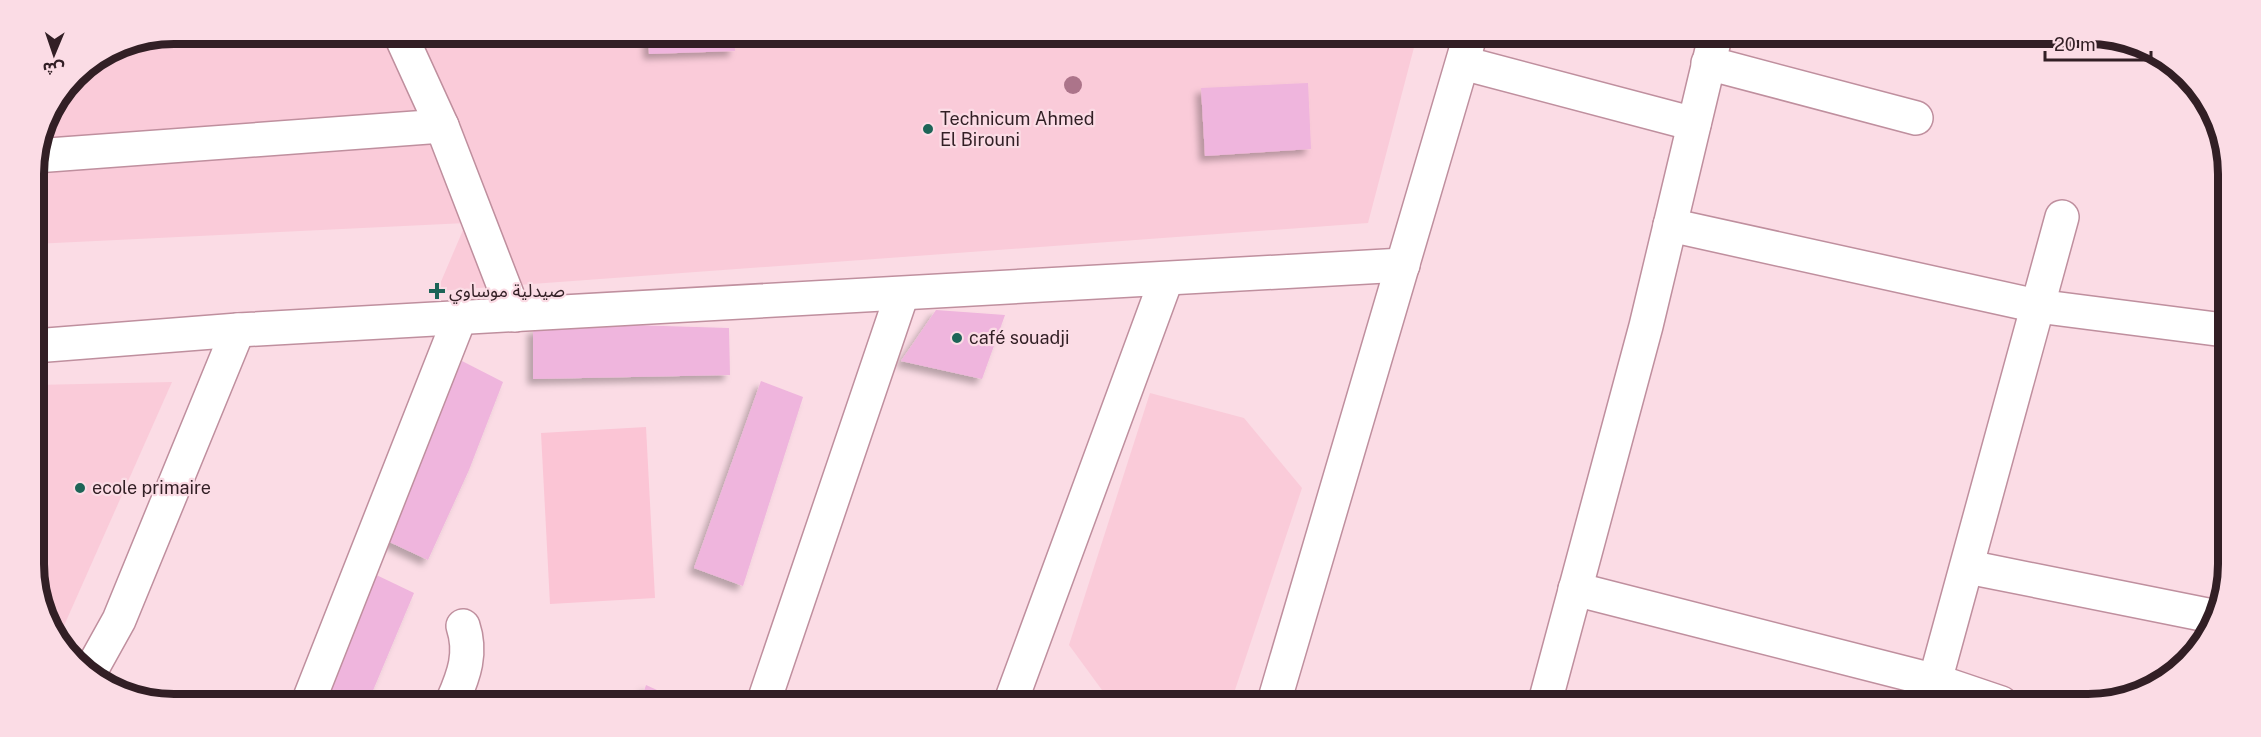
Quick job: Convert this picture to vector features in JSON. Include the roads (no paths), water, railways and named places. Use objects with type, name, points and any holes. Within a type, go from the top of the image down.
[{"type":"street","points":[[405,44],[442,126],[515,315]]},
{"type":"street","points":[[1277,693],[1466,49],[1694,124]]},
{"type":"street","points":[[1547,693],[1646,326],[1712,50],[1916,118]]},
{"type":"street","points":[[45,155],[442,126]]},
{"type":"street","points":[[1575,589],[1933,692],[2062,218]]},
{"type":"street","points":[[1670,225],[2037,306],[2218,329]]},
{"type":"street","points":[[44,345],[237,330],[1403,265]]},
{"type":"street","points":[[1014,694],[1166,280]]},
{"type":"street","points":[[766,694],[902,294]]},
{"type":"street","points":[[311,694],[460,317]]},
{"type":"street","points":[[93,665],[119,620],[237,330]]},
{"type":"street","points":[[1968,567],[2207,615]]},
{"type":"street","points":[[455,694],[467,664],[466,637],[463,626]]},
{"type":"place","name":"Technicum Ahmed El Birouni","points":[[928,129]]},
{"type":"place","name":"صيدلية موساوي","points":[[437,291]]},
{"type":"place","name":"café souadji","points":[[957,338]]},
{"type":"place","name":"ecole primaire","points":[[80,488]]}]
